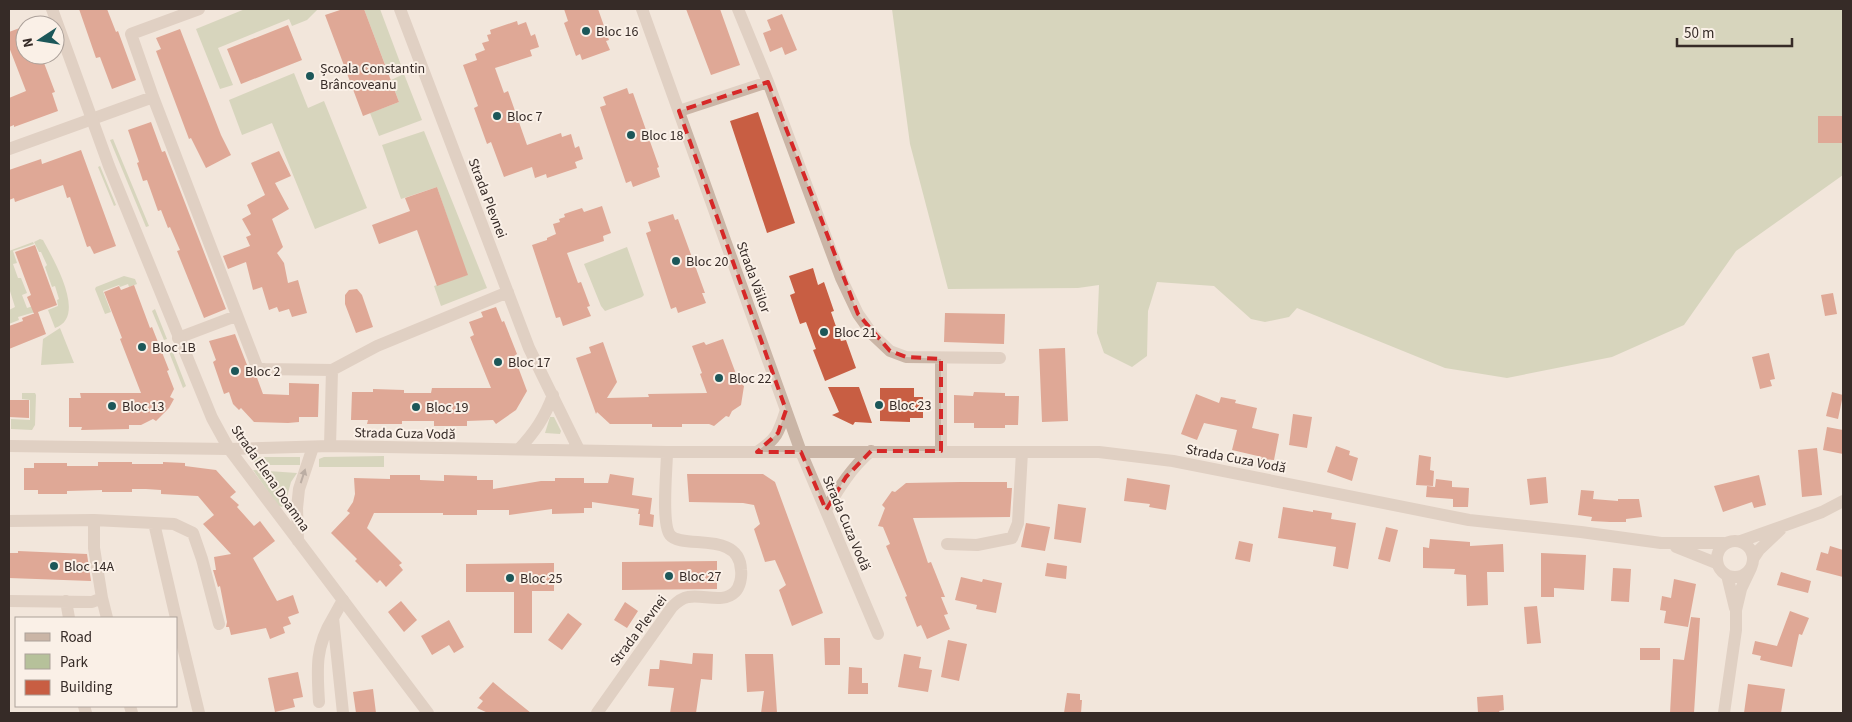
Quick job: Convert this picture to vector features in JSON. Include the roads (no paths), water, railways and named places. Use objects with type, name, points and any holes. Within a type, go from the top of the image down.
[{"type":"street","name":"Strada Elena Doamna","points":[[52,9],[109,166],[212,418],[229,449],[428,713]]},
{"type":"street","points":[[199,9],[131,34],[153,97],[257,367],[264,369],[332,370],[377,346],[508,292]]},
{"type":"street","name":"Strada Plevnei","points":[[400,9],[529,348],[580,450]]},
{"type":"street","name":"Strada Văilor","points":[[642,9],[801,452]]},
{"type":"street","points":[[738,9],[768,82],[841,278],[858,314],[872,335],[890,351],[906,357],[941,359],[1000,358]]},
{"type":"street","points":[[679,111],[768,82]]},
{"type":"street","points":[[9,149],[153,97]]},
{"type":"street","points":[[178,338],[236,316]]},
{"type":"street","points":[[941,359],[941,451]]},
{"type":"street","points":[[330,446],[332,370]]},
{"type":"street","points":[[519,449],[534,434],[553,395]]},
{"type":"street","points":[[757,452],[771,443],[778,433],[786,410]]},
{"type":"street","name":"Strada Cuza Vodă","points":[[9,446],[229,449],[330,446],[667,452],[1099,452],[1173,461],[1469,520],[1662,543],[1724,543]]},
{"type":"street","points":[[298,542],[297,508],[299,489],[313,447]]},
{"type":"street","points":[[826,510],[846,476],[871,451]]},
{"type":"street","name":"Strada Plevnei","points":[[597,713],[672,607],[686,597],[725,598],[736,591],[740,584],[741,566],[737,556],[728,549],[718,544],[707,542],[676,540],[670,535],[666,520],[667,452]]},
{"type":"street","name":"Strada Cuza Vodă","points":[[801,452],[878,634]]},
{"type":"street","points":[[947,544],[977,545],[1012,538],[1018,522],[1022,452]]},
{"type":"street","points":[[1736,610],[1727,576],[1716,563],[1717,551],[1724,543],[1732,540],[1741,541],[1822,512],[1843,501]]},
{"type":"street","points":[[9,521],[94,520],[174,524],[193,533],[202,559],[219,624]]},
{"type":"street","points":[[94,520],[94,548],[107,617]]},
{"type":"street","points":[[154,523],[176,617]]},
{"type":"street","points":[[1727,576],[1740,576],[1769,540],[1788,524]]},
{"type":"street","points":[[1724,713],[1736,630],[1736,610],[1741,589],[1752,563],[1750,548],[1741,541]]},
{"type":"street","name":"Strada Cuza Vodă","points":[[1662,543],[1716,563]]},
{"type":"street","points":[[9,601],[92,602],[102,598]]},
{"type":"street","points":[[319,702],[317,658],[326,629],[343,600]]},
{"type":"street","points":[[66,602],[69,617]]},
{"type":"street","points":[[333,618],[343,713]]},
{"type":"street","points":[[178,626],[199,713]]},
{"type":"place","name":"Bloc 16","points":[[586,31]]},
{"type":"place","name":"Școala Constantin Brâncoveanu","points":[[310,76]]},
{"type":"place","name":"Bloc 7","points":[[497,116]]},
{"type":"place","name":"Bloc 18","points":[[631,135]]},
{"type":"place","name":"Bloc 20","points":[[676,261]]},
{"type":"place","name":"Bloc 21","points":[[824,332]]},
{"type":"place","name":"Bloc 1B","points":[[142,347]]},
{"type":"place","name":"Bloc 17","points":[[498,362]]},
{"type":"place","name":"Bloc 2","points":[[235,371]]},
{"type":"place","name":"Bloc 22","points":[[719,378]]},
{"type":"place","name":"Bloc 23","points":[[879,405]]},
{"type":"place","name":"Bloc 13","points":[[112,406]]},
{"type":"place","name":"Bloc 19","points":[[416,407]]},
{"type":"place","name":"Bloc 14A","points":[[54,566]]},
{"type":"place","name":"Bloc 27","points":[[669,576]]},
{"type":"place","name":"Bloc 25","points":[[510,578]]}]
